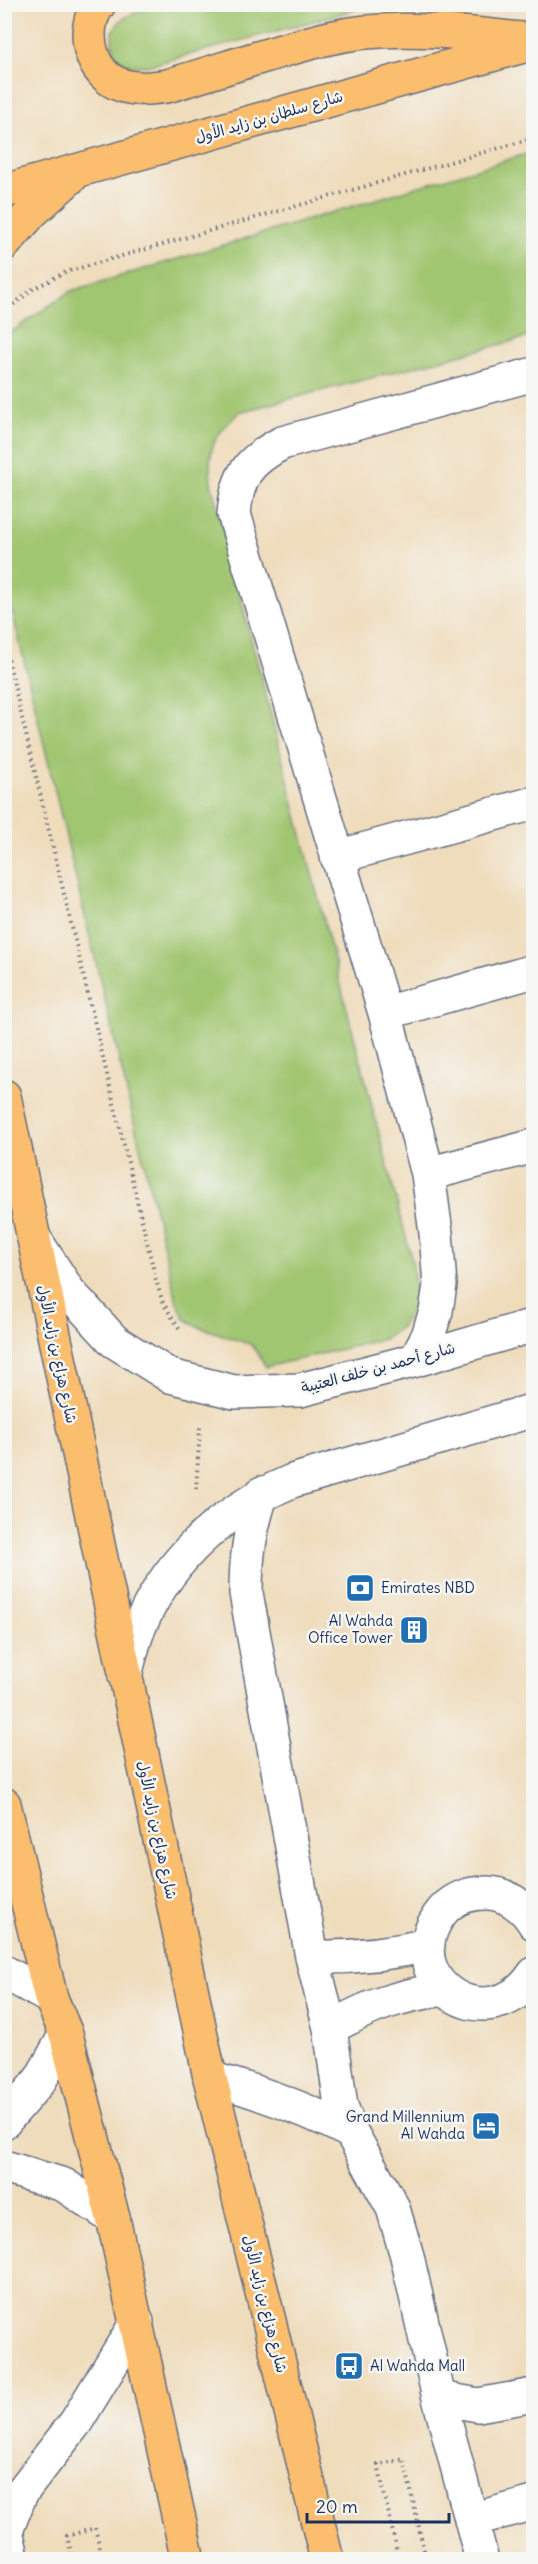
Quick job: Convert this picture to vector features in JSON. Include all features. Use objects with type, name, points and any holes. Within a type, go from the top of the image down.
[{"type":"main road","points":[[99,4],[94,11],[88,33],[91,55],[103,74],[122,86],[144,89],[167,86],[331,38],[381,32],[435,32],[534,41]]},
{"type":"main road","name":"شارع سلطان بن زايد الأول","points":[[4,191],[534,41]]},
{"type":"main road","points":[[4,244],[32,212],[79,170]]},
{"type":"main road","name":"شارع هزاع بن زايد الأول","points":[[4,1096],[210,2078],[327,2559]]},
{"type":"main road","points":[[4,1804],[51,1998],[66,2034],[113,2218],[188,2559]]},
{"type":"street","points":[[416,1360],[428,1336],[436,1311],[440,1285],[428,1174],[385,1013],[234,514],[236,492],[245,471],[253,462],[261,454],[282,443],[534,374]]},
{"type":"street","points":[[337,857],[534,803]]},
{"type":"street","points":[[385,1013],[534,971]]},
{"type":"street","points":[[428,1174],[534,1146]]},
{"type":"street","name":"شارع أحمد بن خلف العتيبة","points":[[32,1234],[69,1292],[114,1341],[170,1376],[234,1392],[300,1390],[416,1360],[534,1325]]},
{"type":"street","points":[[125,1676],[142,1620],[172,1569],[213,1525],[262,1493],[292,1481],[534,1410]]},
{"type":"street","points":[[262,1493],[251,1525],[246,1559],[246,1593],[312,1957],[330,2028],[341,2106],[351,2132],[393,2208],[407,2256],[438,2398],[482,2559]]},
{"type":"street","points":[[534,1923],[521,1906],[506,1897],[489,1892],[472,1894],[454,1900],[441,1912],[432,1927],[428,1945],[432,1969],[444,1989],[459,2000],[476,2005],[494,2004],[511,1998],[525,1987],[534,1974]]},
{"type":"street","points":[[312,1957],[351,1958],[381,1955],[428,1945]]},
{"type":"street","points":[[4,1972],[51,1998]]},
{"type":"street","points":[[330,2028],[375,2005],[404,1995],[444,1989]]},
{"type":"street","points":[[4,2122],[40,2080],[66,2034]]},
{"type":"street","points":[[210,2078],[264,2093],[317,2114],[351,2132]]},
{"type":"street","points":[[4,2167],[64,2185],[113,2218]]},
{"type":"street","points":[[13,2559],[6,2531],[21,2493],[76,2421],[136,2322]]},
{"type":"street","points":[[438,2398],[478,2405],[534,2395]]},
{"type":"street","points":[[471,2520],[534,2503]]},
{"type":"path","points":[[4,312],[33,289],[66,272],[534,138]]},
{"type":"path","points":[[4,642],[156,1280],[163,1303],[187,1337]]},
{"type":"path","points":[[206,1533],[196,1490],[200,1424],[210,1386]]},
{"type":"path","points":[[399,2559],[378,2465],[405,2459],[426,2559]]},
{"type":"path","points":[[73,2559],[67,2535],[95,2528],[103,2559]]},
{"type":"green space","points":[[164,5],[373,5],[147,66],[130,66],[118,59],[112,40],[117,24],[139,11]]},
{"type":"green space","points":[[533,152],[533,336],[239,412],[217,436],[211,451],[211,483],[412,1261],[415,1285],[412,1308],[402,1326],[384,1339],[266,1367],[252,1345],[197,1326],[185,1319],[177,1302],[5,581],[4,337],[71,291]]},
{"type":"place","name":"Emirates NBD","points":[[360,1588]]},
{"type":"place","name":"Al Wahda Office Tower","points":[[414,1630]]},
{"type":"place","name":"Grand Millennium Al Wahda","points":[[486,2126]]},
{"type":"place","name":"Al Wahda Mall","points":[[349,2366]]}]
